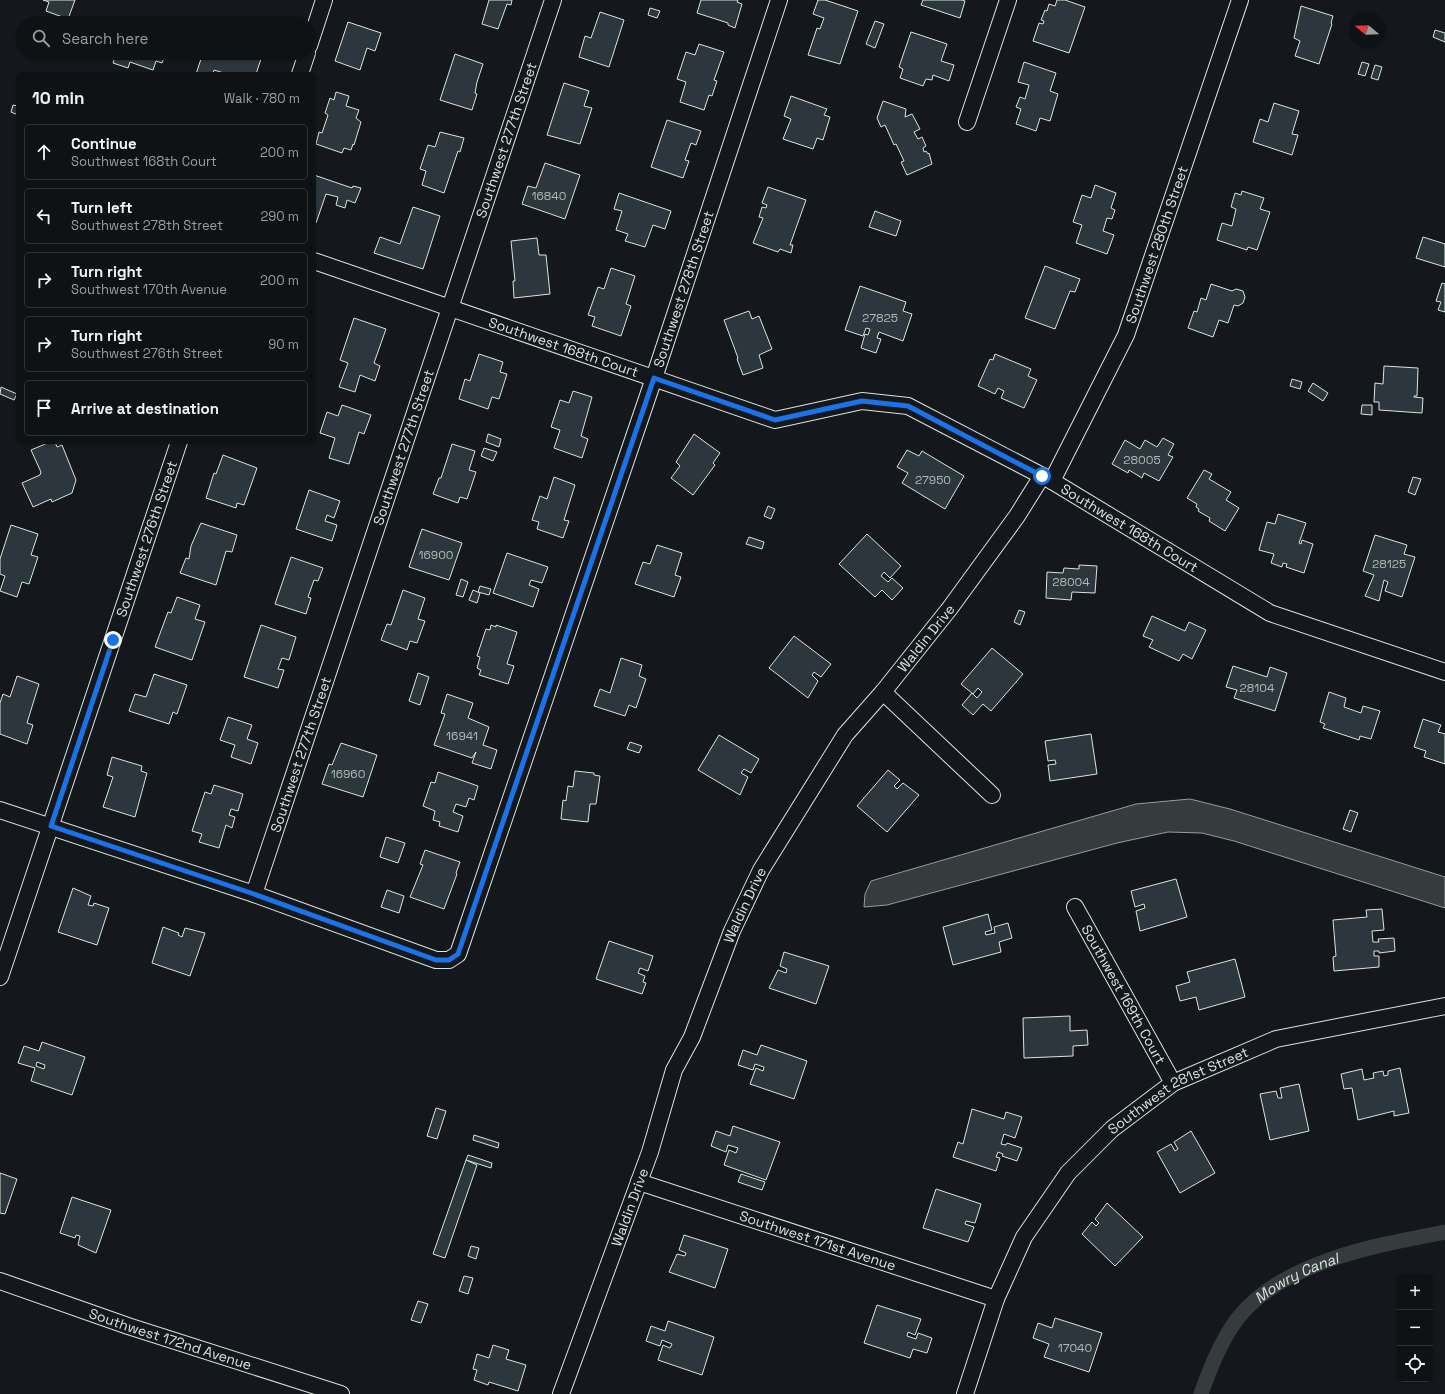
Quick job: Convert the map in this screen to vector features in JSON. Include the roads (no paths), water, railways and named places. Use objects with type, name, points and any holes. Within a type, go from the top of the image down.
[{"type":"street","name":"Southwest 277th Street","points":[[254,894],[553,0]]},
{"type":"street","name":"Southwest 278th Street","points":[[254,894],[436,960],[449,960],[458,954],[654,378],[779,0]]},
{"type":"street","points":[[967,122],[1008,0]]},
{"type":"street","name":"Southwest 280th Street","points":[[1047,478],[1126,335],[1240,0]]},
{"type":"street","points":[[316,20],[321,1]]},
{"type":"street","points":[[301,72],[305,60]]},
{"type":"street","name":"Southwest 168th Court","points":[[316,262],[775,420],[862,401],[908,406],[1047,478],[1270,613],[1445,672]]},
{"type":"street","name":"Southwest 276th Street","points":[[0,977],[178,444]]},
{"type":"street","name":"Waldin Drive","points":[[561,1394],[650,1152],[674,1070],[692,1037],[732,930],[761,870],[845,735],[883,692],[950,608],[1047,478]]},
{"type":"street","points":[[883,692],[992,795]]},
{"type":"street","points":[[0,810],[254,894]]},
{"type":"street","name":"Southwest 169th Court","points":[[1075,907],[1173,1083]]},
{"type":"street","name":"Southwest 281st Street","points":[[965,1394],[996,1298],[1024,1237],[1068,1173],[1112,1129],[1173,1083],[1276,1039],[1445,1006]]},
{"type":"street","name":"Southwest 171st Avenue","points":[[638,1182],[996,1298]]},
{"type":"street","name":"Southwest 172nd Avenue","points":[[0,1281],[128,1326],[341,1394]]},
{"type":"waterway","name":"Mowry Canal","points":[[1201,1394],[1216,1354],[1238,1318],[1257,1298],[1280,1282],[1333,1258],[1391,1243],[1445,1232]]}]
